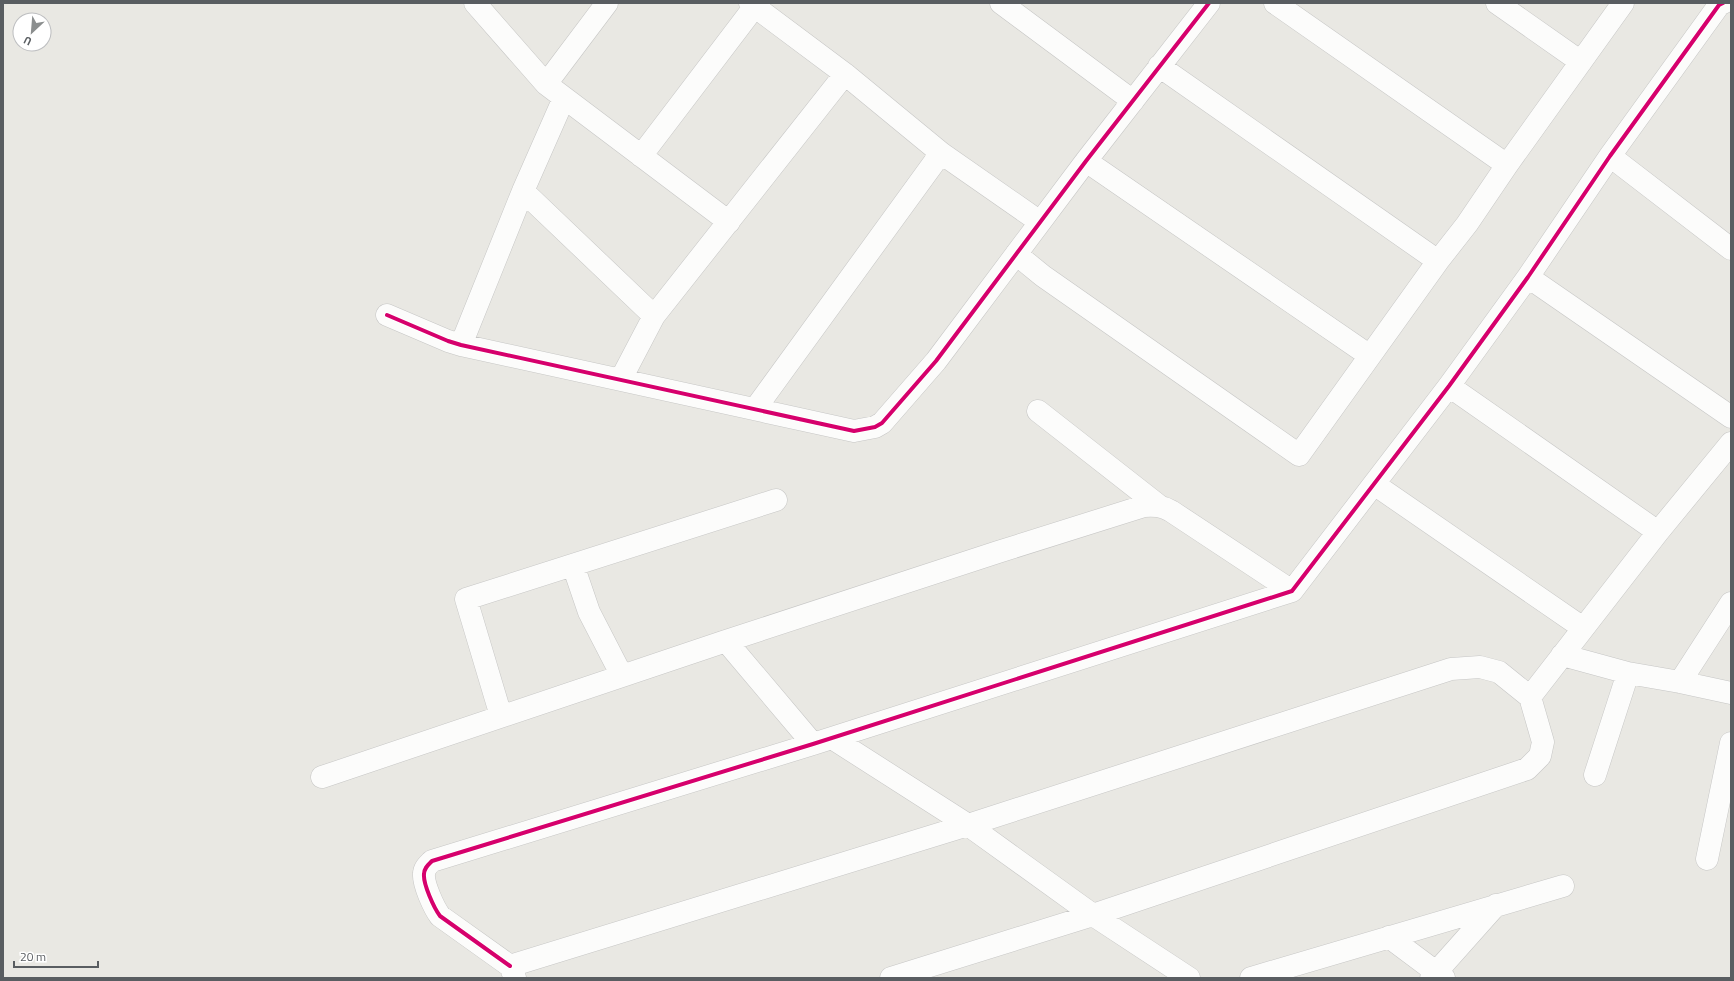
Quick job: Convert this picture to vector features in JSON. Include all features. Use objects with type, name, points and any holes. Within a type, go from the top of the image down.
[{"type":"street","points":[[475,3],[546,84],[729,222]]},
{"type":"street","points":[[546,84],[607,3]]},
{"type":"street","points":[[1001,3],[1133,101]]},
{"type":"street","points":[[387,316],[461,345],[854,431],[875,427],[882,423],[936,360],[1086,161],[1209,3]]},
{"type":"street","points":[[1275,3],[1507,165]]},
{"type":"street","points":[[1496,3],[1581,62]]},
{"type":"street","points":[[1016,254],[1043,276],[1299,455],[1438,261],[1467,224],[1507,165],[1623,3]]},
{"type":"street","points":[[641,156],[752,5],[845,74],[941,153],[1040,222]]},
{"type":"street","points":[[891,978],[1093,915],[1527,769],[1540,756],[1543,742],[1530,697],[1499,672],[1480,667],[1451,669],[512,972],[440,916],[424,881],[424,875],[428,865],[432,861],[822,741],[1292,591],[1449,386],[1528,277],[1610,156],[1722,6]]},
{"type":"street","points":[[1159,66],[1438,261]]},
{"type":"street","points":[[621,379],[654,316],[845,74]]},
{"type":"street","points":[[461,345],[523,191],[564,98]]},
{"type":"street","points":[[755,409],[941,153]]},
{"type":"street","points":[[1610,156],[1731,249]]},
{"type":"street","points":[[1086,161],[1370,356]]},
{"type":"street","points":[[523,191],[654,316]]},
{"type":"street","points":[[1528,277],[1731,417]]},
{"type":"street","points":[[1449,386],[1658,532]]},
{"type":"street","points":[[1038,411],[1158,505],[1172,511],[1292,591]]},
{"type":"street","points":[[1530,697],[1658,532],[1731,442]]},
{"type":"street","points":[[1374,484],[1583,628]]},
{"type":"street","points":[[501,716],[466,600],[776,500]]},
{"type":"street","points":[[322,777],[726,641],[998,552],[1144,506],[1158,505]]},
{"type":"street","points":[[573,565],[589,612],[622,676]]},
{"type":"street","points":[[1680,682],[1731,603]]},
{"type":"street","points":[[726,641],[822,741],[968,825],[1093,915],[1189,978]]},
{"type":"street","points":[[1562,655],[1628,673],[1731,693]]},
{"type":"street","points":[[1595,775],[1628,673]]},
{"type":"street","points":[[1707,859],[1731,743]]},
{"type":"street","points":[[1251,978],[1563,886]]},
{"type":"street","points":[[1389,937],[1437,976],[1496,905]]},
{"type":"cycle path","points":[[387,315],[461,345],[854,431],[875,427],[882,423],[936,361],[1086,161],[1209,3]]},
{"type":"cycle path","points":[[510,966],[440,916],[429,896],[424,878],[426,867],[432,861],[813,744],[1292,591],[1449,386],[1528,277],[1610,156],[1719,5],[1723,3]]}]
